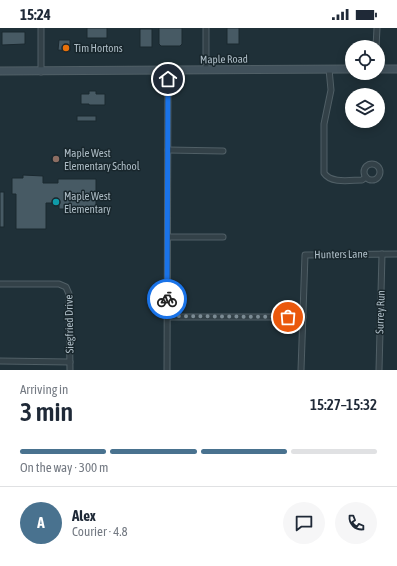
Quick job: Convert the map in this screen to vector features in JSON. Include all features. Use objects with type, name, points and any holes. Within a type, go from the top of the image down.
[{"type":"main road","name":"Maple Road","points":[[0,71],[41,72],[345,69]]},
{"type":"main road","points":[[385,69],[397,69]]},
{"type":"street","points":[[41,28],[41,72]]},
{"type":"street","points":[[206,28],[206,70]]},
{"type":"street","points":[[376,40],[377,28]]},
{"type":"street","points":[[329,69],[331,90],[324,124],[324,173],[326,177],[332,180],[362,180],[366,177]]},
{"type":"street","points":[[167,370],[168,71]]},
{"type":"street","points":[[168,150],[223,150]]},
{"type":"street","points":[[168,237],[223,237]]},
{"type":"street","name":"Surrey Run","points":[[378,370],[382,254]]},
{"type":"street","name":"Hunters Lane","points":[[301,370],[304,255],[397,254]]},
{"type":"street","name":"Siegfried Drive","points":[[0,284],[59,284],[66,287],[69,294],[70,370]]},
{"type":"street","points":[[167,316],[303,317]]},
{"type":"street","points":[[0,361],[70,362]]},
{"type":"building","points":[[87,28],[107,28],[107,38],[87,38]]},
{"type":"building","points":[[159,28],[182,28],[182,44],[180,46],[161,46],[159,44]]},
{"type":"building","points":[[227,28],[239,28],[239,44],[227,44]]},
{"type":"building","points":[[140,29],[152,29],[152,47],[140,47]]},
{"type":"building","points":[[2,32],[25,32],[25,44],[2,45]]},
{"type":"building","points":[[59,40],[70,40],[70,51],[58,50]]},
{"type":"building","points":[[89,91],[96,91],[96,94],[105,94],[105,105],[81,104],[81,94],[89,94]]},
{"type":"building","points":[[77,116],[96,116],[96,121],[77,121]]},
{"type":"building","name":"Maple West Elementary","points":[[23,175],[43,176],[43,183],[58,183],[58,179],[96,179],[96,209],[59,209],[59,203],[46,203],[46,229],[16,229],[16,194],[12,194],[12,178],[23,178]]},
{"type":"building","points":[[0,192],[4,192],[4,227],[0,227]]},
{"type":"way so far","points":[[167,299],[167,316],[288,317]]},
{"type":"place","name":"Tim Hortons","points":[[66,48]]},
{"type":"place","name":"Maple West Elementary School","points":[[56,159]]},
{"type":"place","name":"Maple West Elementary","points":[[56,202]]},
{"type":"route","points":[[167,299],[168,79]]}]
